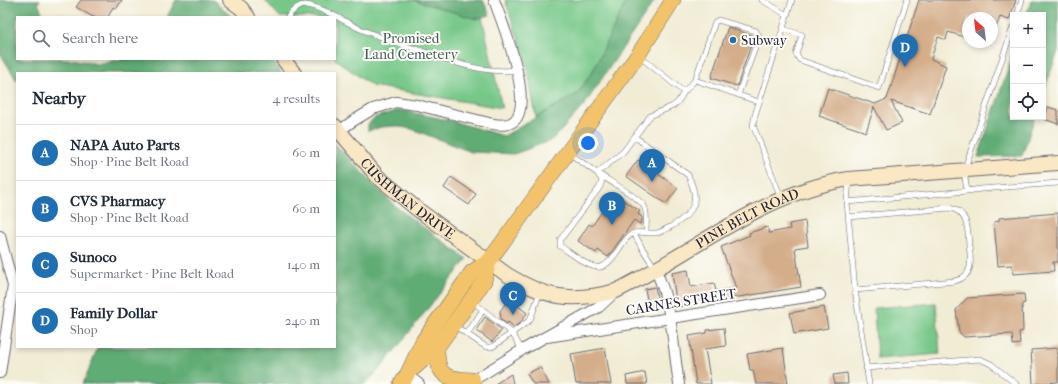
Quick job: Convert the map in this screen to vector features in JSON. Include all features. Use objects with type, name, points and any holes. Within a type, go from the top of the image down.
[{"type":"main road","points":[[404,380],[423,341],[472,272],[489,261],[638,56],[673,0]]},
{"type":"main road","points":[[404,380],[437,347],[471,300],[484,281],[489,261]]},
{"type":"main road","points":[[437,347],[437,363],[440,370],[451,379],[467,383]]},
{"type":"street","points":[[230,0],[241,8],[247,16]]},
{"type":"street","points":[[337,129],[381,106],[396,102],[417,105],[493,124],[505,125],[514,121],[520,110],[521,97],[517,70],[506,31],[494,0]]},
{"type":"street","points":[[284,60],[293,72]]},
{"type":"street","name":"CUSHMAN DRIVE","points":[[337,129],[378,176],[417,209],[520,283],[540,292],[577,298],[597,296],[616,291]]},
{"type":"street","name":"PINE BELT ROAD","points":[[467,383],[599,307],[616,291],[739,220],[781,198],[815,186],[849,179],[1058,163]]},
{"type":"street","points":[[0,236],[13,286],[0,373]]},
{"type":"street","points":[[655,269],[662,282],[679,384]]},
{"type":"street","name":"CARNES STREET","points":[[547,336],[820,295]]},
{"type":"street","points":[[404,380],[419,384]]},
{"type":"lane","points":[[762,0],[787,15]]},
{"type":"lane","points":[[781,198],[753,125],[792,0]]},
{"type":"lane","points":[[783,29],[802,35],[796,54],[800,60],[879,88],[908,0]]},
{"type":"lane","points":[[1018,12],[1022,0]]},
{"type":"lane","points":[[289,16],[295,8],[303,5],[315,7],[334,16]]},
{"type":"lane","points":[[336,17],[392,41],[466,66],[490,71],[503,72],[517,70]]},
{"type":"lane","points":[[597,173],[623,152],[650,116],[673,106],[696,80],[714,22],[718,20],[756,31],[759,34],[738,95]]},
{"type":"lane","points":[[967,191],[964,171],[1010,36]]},
{"type":"lane","points":[[638,56],[684,92]]},
{"type":"lane","points":[[696,80],[759,102]]},
{"type":"lane","points":[[597,173],[602,180],[600,187],[560,240],[560,246],[592,267],[601,267],[607,264],[626,239],[634,233],[656,233],[664,230],[683,220],[693,207],[696,196],[693,184],[688,176],[635,137]]},
{"type":"lane","points":[[568,153],[637,199],[644,207],[647,216],[646,232]]},
{"type":"lane","points":[[849,179],[847,202],[855,290],[869,384]]},
{"type":"lane","points":[[847,202],[1058,183]]},
{"type":"lane","points":[[849,217],[949,208],[957,210],[962,215],[968,228],[970,267],[964,278],[955,281],[855,290]]},
{"type":"lane","points":[[634,233],[655,269]]},
{"type":"lane","points":[[453,324],[486,347],[492,346],[530,320],[540,292]]},
{"type":"lane","points":[[471,300],[512,333],[522,350]]},
{"type":"lane","points":[[467,334],[483,310]]},
{"type":"lane","points":[[866,368],[980,360],[991,364],[1016,384]]},
{"type":"green space","points":[[0,0],[40,0],[38,3],[44,16],[16,16],[16,60],[77,60],[97,64],[117,60],[272,60],[281,72],[16,72],[16,79],[0,53]]},
{"type":"green space","points":[[176,0],[213,0],[231,16],[168,16]]},
{"type":"green space","name":"Promised Land Cemetery","points":[[265,0],[417,0],[482,17],[502,108],[372,86],[336,60],[336,16],[279,16]]},
{"type":"green space","points":[[413,0],[483,0],[490,15],[476,19]]},
{"type":"green space","points":[[505,0],[627,0],[593,71],[577,94],[536,117],[526,61]]},
{"type":"green space","points":[[627,0],[655,0],[585,104],[550,141],[514,154],[471,152],[412,129],[395,126],[381,127],[368,131],[368,124],[376,117],[400,110],[448,120],[504,136],[577,94],[593,71]]},
{"type":"green space","points":[[1032,0],[1058,0],[1058,51],[1046,85],[1046,12],[1027,12]]},
{"type":"green space","points":[[1010,63],[1010,120],[1034,120],[1022,156],[978,157]]},
{"type":"green space","points":[[336,145],[395,206],[467,259],[381,368],[365,384],[83,384],[98,348],[336,348]]},
{"type":"green space","points":[[936,303],[940,354],[877,359],[874,308]]},
{"type":"building","points":[[81,0],[122,0],[116,9],[113,7],[108,16],[91,16],[76,7]]},
{"type":"building","points":[[919,0],[1016,0],[1012,12],[1010,12],[1009,20],[1000,17],[998,22],[998,12],[962,12],[962,36],[948,32],[946,40],[938,37],[931,59],[946,66],[930,114],[891,101],[902,123],[886,130],[874,107],[866,132],[819,116],[828,88],[875,104],[887,99]]},
{"type":"building","points":[[728,27],[754,36],[737,86],[711,78]]},
{"type":"building","points":[[1048,107],[1058,110],[1058,124],[1046,120]]},
{"type":"building","points":[[638,160],[678,188],[666,204],[626,176]]},
{"type":"building","points":[[451,177],[476,194],[469,205],[444,188]]},
{"type":"building","points":[[614,194],[640,211],[638,214],[642,217],[642,220],[640,224],[634,220],[608,257],[598,250],[596,253],[578,241],[589,224],[592,226]]},
{"type":"building","points":[[1058,213],[1058,262],[1053,262],[1054,271],[1013,274],[1012,265],[998,266],[994,222],[999,221],[999,218]]},
{"type":"building","points":[[805,221],[808,246],[795,248],[801,287],[677,307],[672,273],[688,270],[691,287],[714,283],[716,291],[736,288],[721,247],[750,235],[749,233],[767,227],[769,233],[790,229],[789,224]]},
{"type":"building","points":[[655,287],[659,307],[649,309],[645,289]]},
{"type":"building","points":[[1024,294],[1025,303],[1022,304],[1023,331],[1019,332],[1020,344],[1013,345],[1012,334],[964,337],[959,332],[956,310],[967,298]]},
{"type":"building","points":[[509,299],[527,313],[520,323],[514,327],[501,319],[500,311]]},
{"type":"building","points":[[824,307],[828,328],[794,334],[790,313]]},
{"type":"building","points":[[485,317],[502,330],[492,342],[476,330]]},
{"type":"building","points":[[724,328],[726,346],[705,349],[711,384],[696,384],[689,336],[707,333],[707,330]]},
{"type":"building","points":[[605,348],[611,384],[576,384],[571,354]]},
{"type":"building","points":[[783,348],[788,384],[756,384],[753,370],[750,370],[747,354]]},
{"type":"building","points":[[1058,348],[1058,382],[1033,384],[1031,350]]},
{"type":"building","points":[[540,367],[549,384],[533,384],[527,374]]},
{"type":"building","points":[[645,372],[647,384],[627,384],[626,376]]},
{"type":"building","points":[[847,373],[848,384],[835,384],[833,375]]},
{"type":"building","points":[[511,374],[513,384],[495,384]]},
{"type":"place","name":"Subway","points":[[733,40]]},
{"type":"place","name":"Family Dollar","points":[[905,67]]},
{"type":"place","name":"NAPA Auto Parts","points":[[652,182]]},
{"type":"place","name":"CVS Pharmacy","points":[[612,225]]},
{"type":"place","name":"Sunoco","points":[[513,315]]}]
